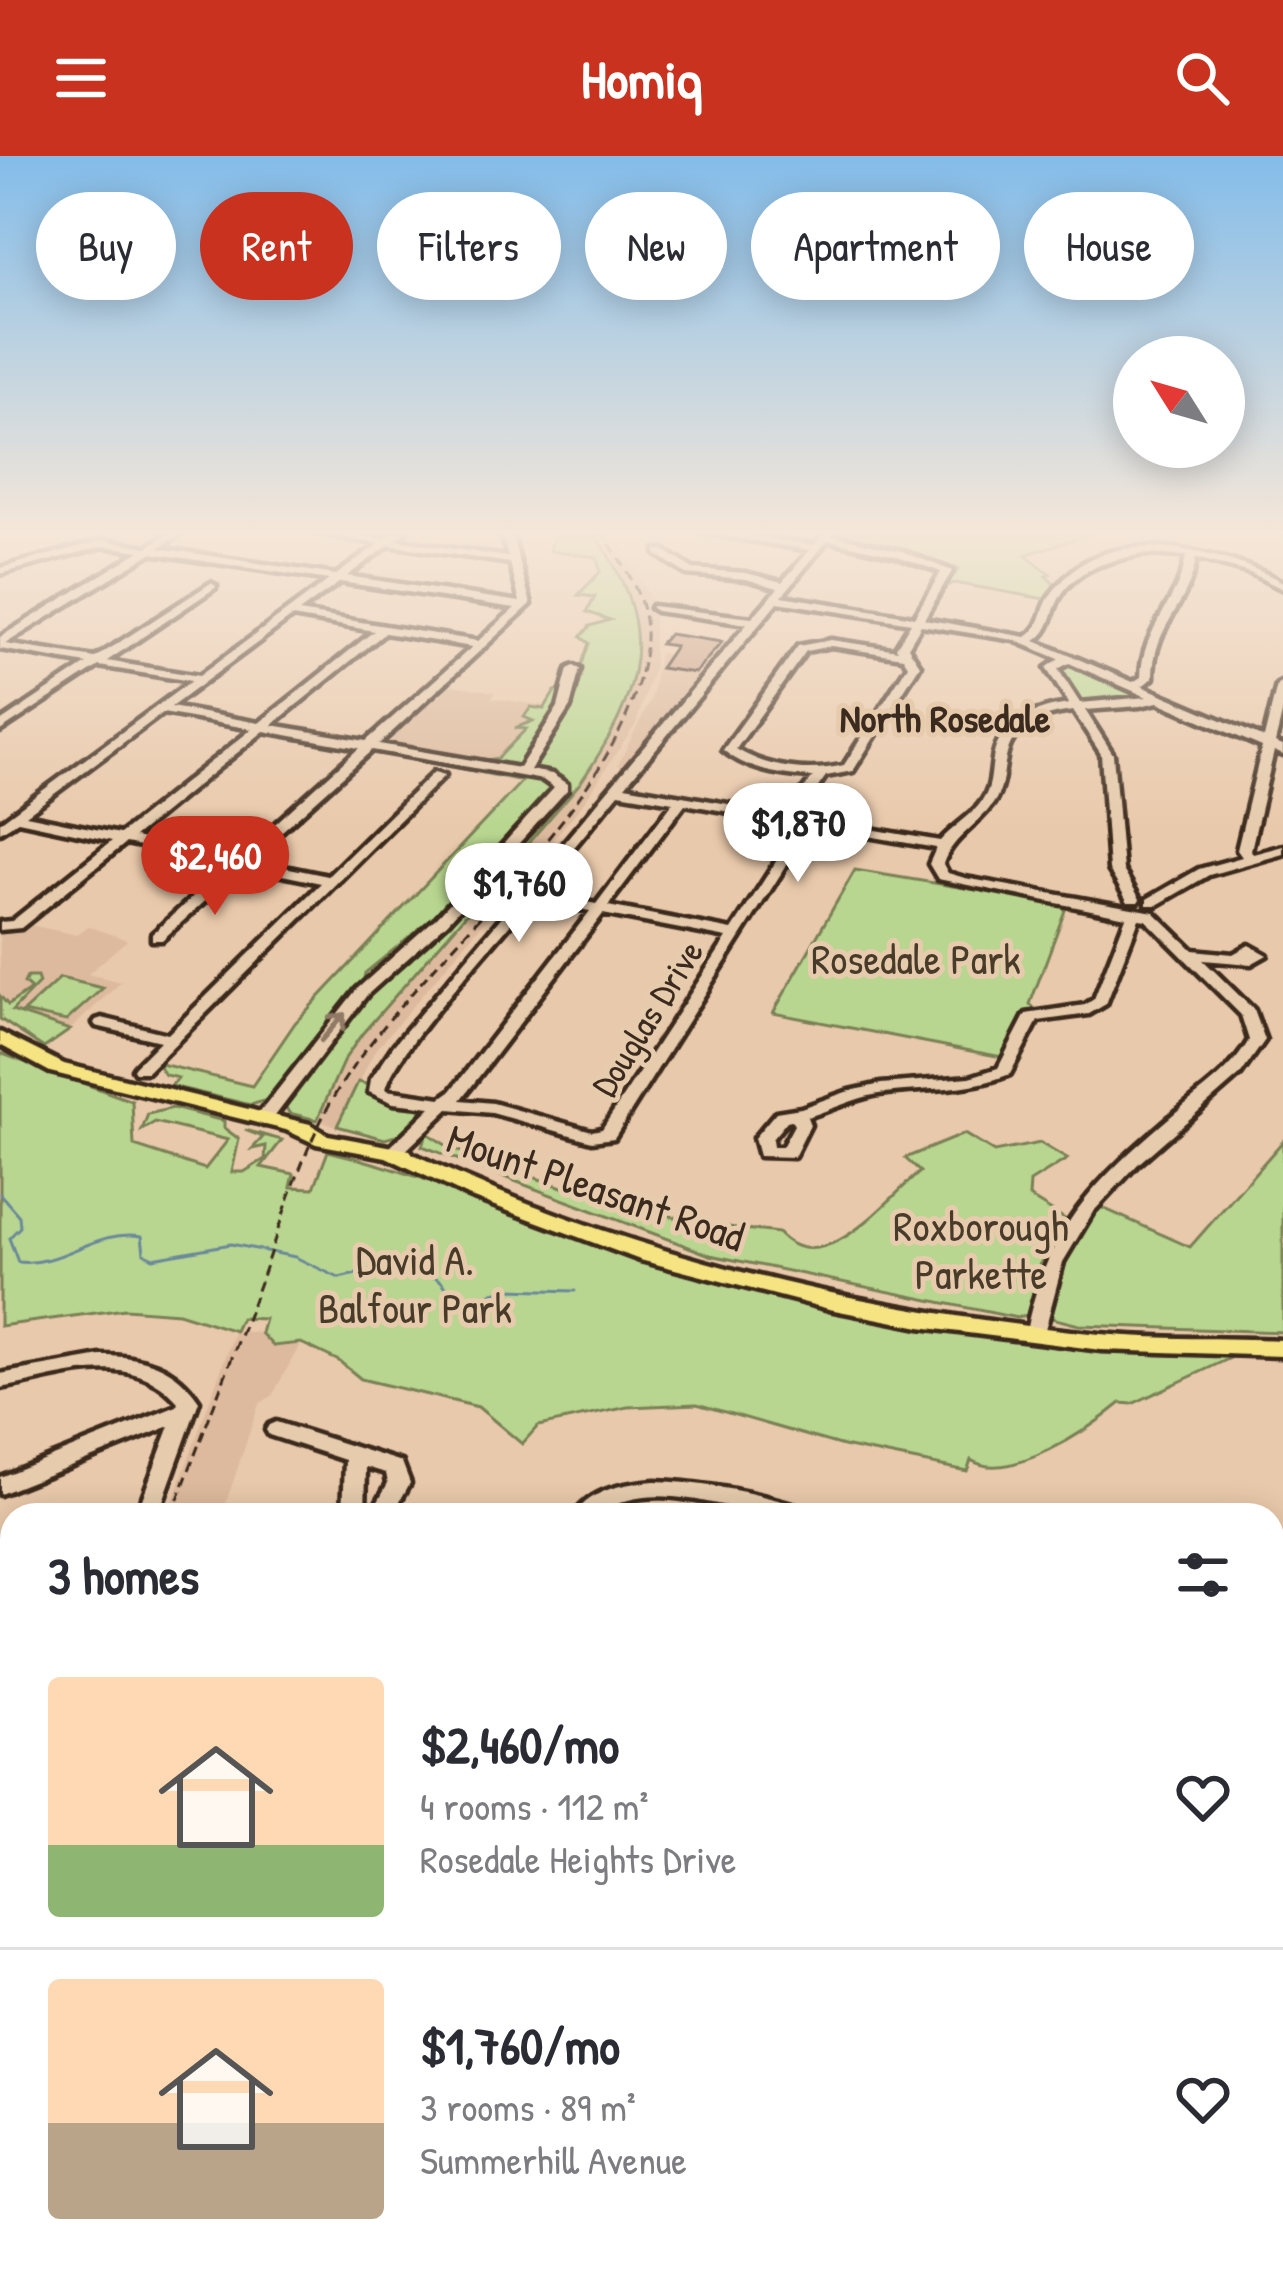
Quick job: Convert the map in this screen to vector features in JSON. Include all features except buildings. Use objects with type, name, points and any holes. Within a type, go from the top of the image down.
[{"type":"main road","name":"Mount Pleasant Road","points":[[0,1038],[57,1068],[294,1127],[322,1140],[393,1153],[699,1270],[902,1315],[1156,1346],[1283,1348]]},
{"type":"main road","name":"Mount Pleasant Road","points":[[1042,1333],[1283,1337]]},
{"type":"street","points":[[0,727],[144,631]]},
{"type":"street","points":[[0,828],[269,631]]},
{"type":"street","points":[[0,926],[16,925],[381,631]]},
{"type":"street","points":[[393,631],[481,645]]},
{"type":"street","points":[[157,938],[497,631]]},
{"type":"street","points":[[441,1104],[380,1094],[376,1084],[402,1045],[748,631]]},
{"type":"street","points":[[905,654],[831,643],[802,648],[729,750],[743,759],[821,774],[849,768],[914,665],[902,647],[912,631]]},
{"type":"street","points":[[977,631],[1028,641],[1276,748]]},
{"type":"street","points":[[1028,641],[1042,631]]},
{"type":"street","points":[[1134,687],[1147,678],[1148,638],[1154,631]]},
{"type":"street","points":[[0,644],[203,680]]},
{"type":"street","points":[[1042,1333],[1050,1264],[1082,1212],[1238,1068],[1257,1040],[1251,1017],[1139,908],[1116,870],[1107,754],[1052,668],[1068,659]]},
{"type":"street","points":[[522,773],[552,733],[574,669]]},
{"type":"street","points":[[1250,859],[1244,850],[1276,748],[1283,685]]},
{"type":"street","points":[[1158,698],[1074,706],[1015,729],[1001,749],[990,799],[941,845],[937,868],[952,879],[1139,908],[1204,872],[1283,850]]},
{"type":"street","points":[[161,710],[560,782],[560,792],[480,879],[362,992],[304,1059],[263,1120]]},
{"type":"street","name":"Douglas Drive","points":[[441,1104],[494,1108],[603,1136],[796,841],[804,821],[795,810],[821,774]]},
{"type":"street","points":[[141,1069],[439,775]]},
{"type":"street","points":[[619,789],[941,845]]},
{"type":"street","points":[[393,1153],[413,1139],[441,1104],[457,1095],[682,800]]},
{"type":"street","points":[[16,817],[331,881]]},
{"type":"street","points":[[529,895],[736,935]]},
{"type":"street","points":[[799,1118],[861,1092],[976,1082],[1004,1071],[1032,1017],[1089,1009],[1101,1001],[1139,908]]},
{"type":"street","points":[[1189,954],[1240,955]]},
{"type":"street","points":[[102,1022],[171,1039]]},
{"type":"street","points":[[0,1381],[112,1362],[152,1371],[177,1385],[189,1401],[152,1503]]},
{"type":"street","points":[[0,1486],[186,1411]]},
{"type":"street","points":[[276,1430],[398,1472],[397,1490],[389,1503]]},
{"type":"street","points":[[354,1503],[356,1454]]},
{"type":"street","points":[[594,1503],[613,1492],[722,1495],[754,1503]]},
{"type":"shaded area","points":[[632,631],[654,631],[654,667],[636,724],[581,806],[374,1052],[337,1126],[317,1120],[344,1060],[362,1034],[581,782],[619,718],[633,674]]},
{"type":"shaded area","points":[[659,653],[715,662],[628,767],[618,765],[652,697]]},
{"type":"shaded area","points":[[447,684],[495,692],[492,698],[546,706],[498,758],[476,762],[384,744]]},
{"type":"shaded area","points":[[26,924],[77,935],[88,926],[127,940],[88,974],[121,982],[70,1030],[16,1015],[0,996],[0,932],[12,933]]},
{"type":"shaded area","points":[[235,1331],[261,1333],[273,1346],[301,1343],[272,1396],[259,1404],[226,1503],[172,1503]]},
{"type":"green space","points":[[586,631],[636,631],[630,687],[602,748],[581,782],[362,1034],[344,1060],[317,1120],[289,1113],[283,1102],[361,1001],[563,791],[530,770],[570,700],[589,643],[581,637]]},
{"type":"green space","points":[[1065,663],[1146,697],[1082,702],[1056,669]]},
{"type":"green space","points":[[563,689],[558,710],[522,767],[476,762],[498,758],[526,729],[515,728],[533,721],[524,717],[531,707],[544,709],[555,691]]},
{"type":"green space","points":[[449,766],[541,779],[551,788],[450,904],[365,973],[363,983],[267,1100],[251,1105],[171,1086],[178,1078],[165,1075],[157,1063],[252,1086],[295,1023],[522,781]]},
{"type":"green space","name":"Rosedale Park","points":[[855,870],[1067,905],[1030,1004],[1035,1009],[1022,1015],[1002,1057],[773,1013]]},
{"type":"green space","points":[[27,977],[37,977],[39,983],[12,1011],[70,1030],[44,1048],[0,1019],[0,996],[8,1005],[31,989],[24,983]]},
{"type":"green space","points":[[60,978],[103,988],[66,1021],[23,1012]]},
{"type":"green space","name":"David A. Balfour Park","points":[[0,1053],[132,1101],[134,1146],[205,1169],[228,1140],[155,1122],[142,1130],[148,1114],[173,1108],[224,1121],[224,1128],[239,1139],[232,1172],[244,1172],[265,1159],[266,1146],[252,1149],[263,1137],[245,1130],[282,1140],[261,1167],[294,1174],[291,1187],[314,1188],[328,1151],[416,1176],[629,1255],[745,1290],[1052,1346],[1145,1354],[1239,1354],[1132,1404],[1121,1403],[1027,1460],[987,1466],[971,1460],[967,1471],[843,1446],[697,1404],[628,1407],[538,1426],[522,1444],[478,1407],[361,1379],[339,1361],[301,1343],[273,1346],[261,1333],[265,1319],[241,1318],[235,1331],[178,1313],[125,1309],[0,1326]]},
{"type":"green space","points":[[358,1082],[370,1085],[376,1098],[422,1109],[406,1133],[385,1139],[337,1126]]},
{"type":"green space","name":"Roxborough Parkette","points":[[427,1133],[452,1149],[565,1188],[568,1185],[694,1223],[778,1233],[796,1246],[815,1248],[854,1231],[920,1172],[905,1158],[964,1134],[994,1152],[1040,1143],[1067,1159],[1030,1182],[1029,1197],[1065,1219],[1040,1264],[1030,1314],[1017,1318],[710,1255],[422,1146]]},
{"type":"green space","points":[[1283,1141],[1283,1332],[1079,1325],[1051,1318],[1070,1248],[1098,1206],[1190,1247]]},
{"type":"waterway","points":[[0,1194],[19,1216],[20,1227],[9,1238],[18,1262],[50,1259],[125,1235],[142,1236],[144,1253],[153,1258],[231,1244],[295,1257],[339,1278],[410,1262],[441,1281],[458,1302],[509,1289],[575,1291]]},
{"type":"railway","points":[[177,1503],[299,1172],[328,1107],[364,1052],[562,821],[603,761],[633,700],[646,631]]},
{"type":"district","name":"North Rosedale","points":[[945,718]]}]
